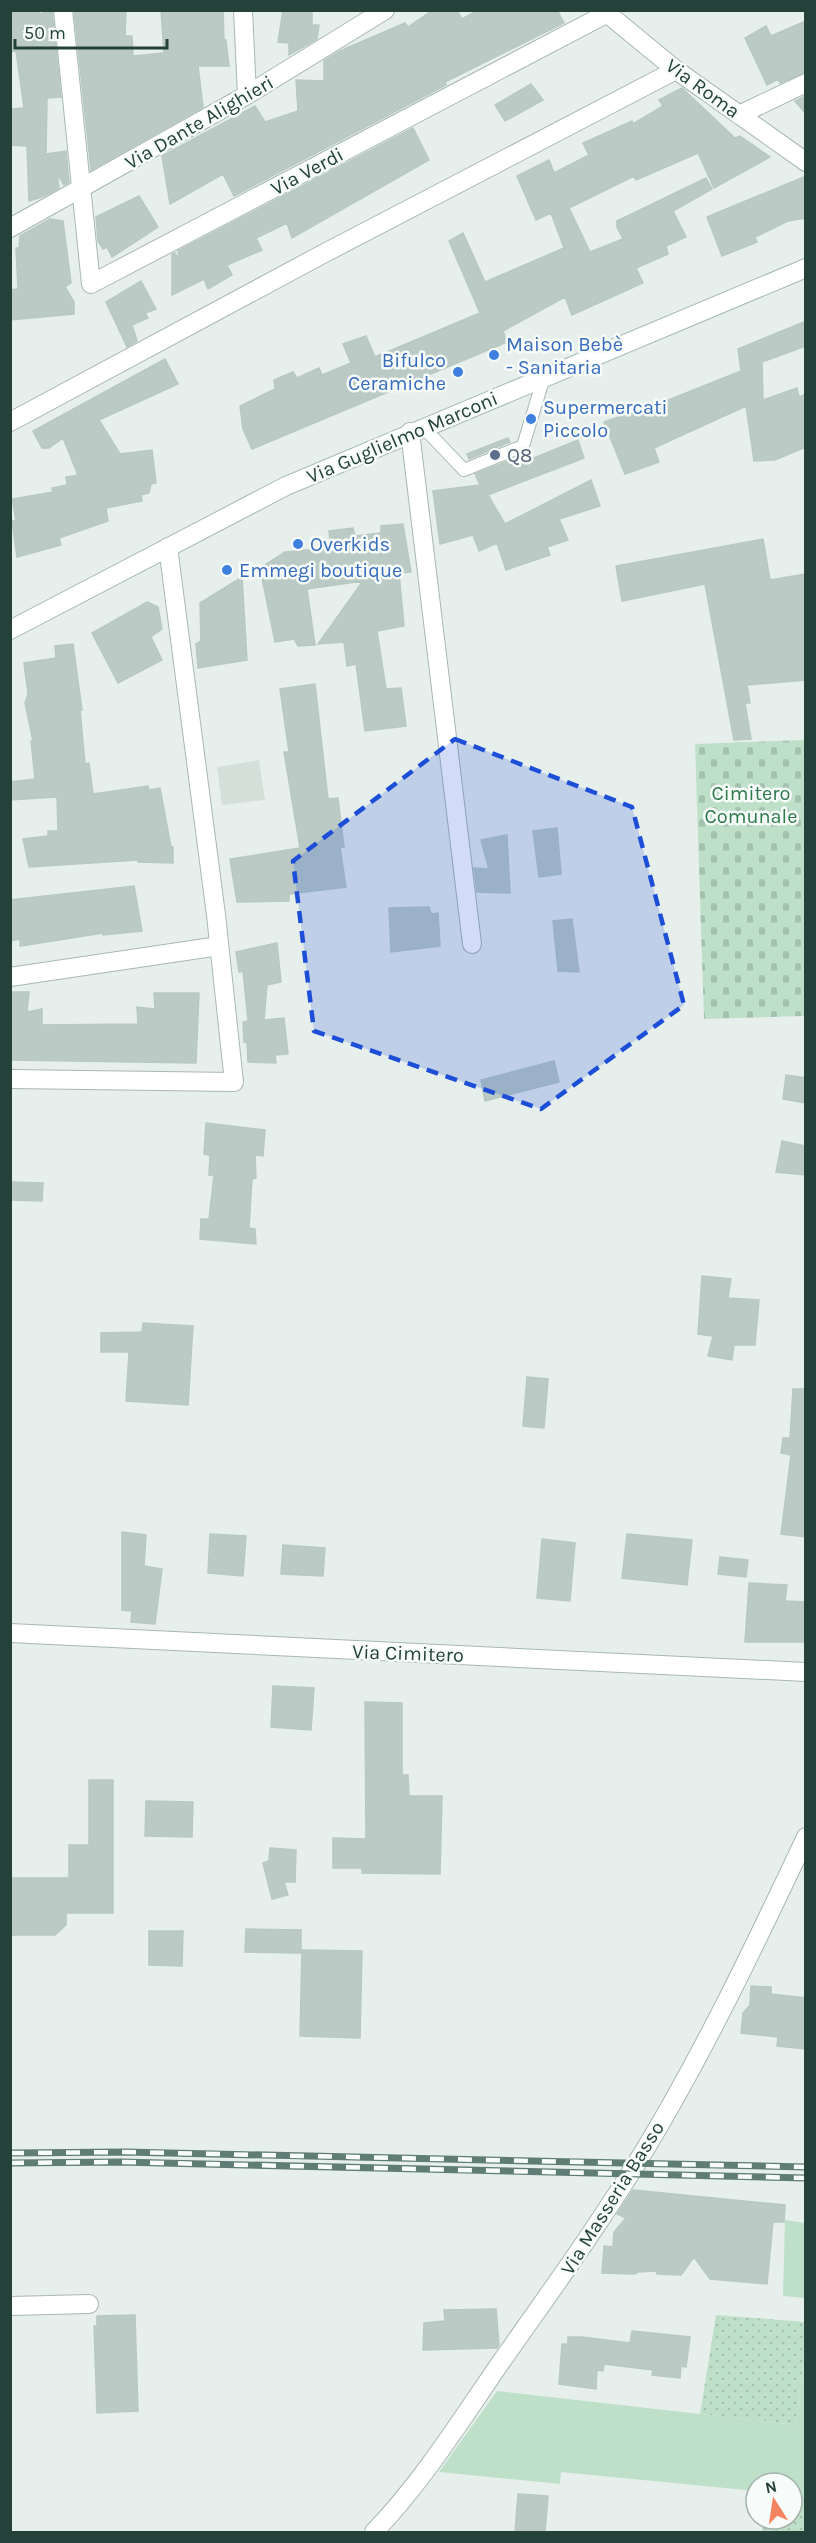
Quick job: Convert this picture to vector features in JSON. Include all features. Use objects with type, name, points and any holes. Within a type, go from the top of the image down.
[{"type":"street","points":[[63,10],[81,190]]},
{"type":"street","points":[[243,10],[247,95]]},
{"type":"street","name":"Via Dante Alighieri","points":[[10,228],[247,95],[385,10]]},
{"type":"street","name":"Via Verdi","points":[[81,190],[91,284],[604,12]]},
{"type":"street","name":"Via Roma","points":[[604,12],[676,70],[806,162]]},
{"type":"street","points":[[10,422],[319,255],[676,70]]},
{"type":"street","points":[[739,115],[806,84]]},
{"type":"street","name":"Via Guglielmo Marconi","points":[[10,630],[286,486],[806,268]]},
{"type":"street","points":[[417,430],[472,944]]},
{"type":"street","points":[[10,1078],[234,1082],[168,547]]},
{"type":"street","points":[[10,976],[219,946]]},
{"type":"street","name":"Via Cimitero","points":[[10,1633],[806,1672]]},
{"type":"street","name":"Via Masseria Basso","points":[[374,2532],[404,2501],[563,2277],[646,2147],[732,1993],[806,1837]]},
{"type":"street","points":[[10,2306],[89,2304]]},
{"type":"lane","points":[[417,430],[464,470],[523,446],[544,377]]},
{"type":"highlighted area","points":[[455,739],[632,807],[684,1005],[541,1109],[314,1031],[293,861]]},
{"type":"shaded area","points":[[259,760],[265,800],[222,805],[217,767]]},
{"type":"green space","name":"Cimitero Comunale","points":[[805,740],[805,1016],[704,1019],[695,744]]},
{"type":"green space","points":[[785,2220],[805,2223],[805,2298],[783,2296]]},
{"type":"green space","points":[[716,2315],[805,2322],[805,2345],[796,2425],[700,2414]]},
{"type":"green space","points":[[805,2345],[805,2496],[804,2471],[744,2471],[744,2490],[561,2472],[560,2484],[439,2472],[497,2391],[796,2425]]},
{"type":"green space","points":[[805,2496],[805,2532],[762,2532],[804,2531]]},
{"type":"building","points":[[10,10],[38,10],[39,14],[52,11],[61,97],[47,98],[46,154],[66,151],[69,182],[64,185],[57,173],[59,188],[29,201],[27,146],[10,145],[10,109],[24,108],[16,51],[10,52]]},
{"type":"building","points":[[74,10],[126,10],[125,36],[132,36],[133,56],[164,53],[161,10],[223,10],[224,40],[226,40],[229,66],[198,66],[203,107],[91,170]]},
{"type":"building","points":[[283,10],[312,10],[312,25],[319,25],[317,39],[289,55],[289,43],[278,42]]},
{"type":"building","points":[[433,10],[457,10],[462,19],[478,10],[557,10],[564,23],[445,82],[446,85],[234,196],[223,174],[170,204],[162,156],[255,106],[265,122],[298,111],[296,80],[324,81],[324,61],[340,51],[405,23],[408,27]]},
{"type":"building","points":[[806,21],[806,72],[780,83],[778,79],[767,85],[745,38],[766,26],[771,36]]},
{"type":"building","points":[[531,84],[543,100],[505,121],[495,105]]},
{"type":"building","points":[[682,88],[735,138],[740,136],[770,157],[714,188],[698,153],[636,180],[634,176],[569,208],[590,252],[623,239],[617,227],[617,221],[706,178],[712,189],[673,211],[686,237],[666,246],[668,254],[636,268],[643,283],[572,315],[565,297],[503,331],[507,342],[252,449],[243,429],[240,406],[275,389],[274,380],[293,372],[297,378],[319,368],[322,375],[351,363],[343,344],[366,336],[375,357],[480,313],[449,241],[463,233],[485,282],[564,248],[551,213],[536,220],[517,176],[549,160],[554,173],[589,155],[583,143],[632,121],[633,124],[663,106],[659,100]]},
{"type":"building","points":[[806,96],[806,114],[795,101]]},
{"type":"building","points":[[413,128],[429,160],[292,238],[287,223],[256,238],[262,250],[227,265],[232,275],[208,289],[204,279],[172,295],[172,254],[175,253],[180,261],[178,251]]},
{"type":"building","points":[[806,176],[806,218],[788,221],[755,237],[757,242],[722,256],[707,217]]},
{"type":"building","points":[[139,196],[158,227],[112,257],[107,247],[103,249],[98,241],[96,217]]},
{"type":"building","points":[[50,219],[63,221],[71,283],[65,287],[74,302],[74,314],[10,320],[10,290],[18,289],[16,248],[19,248],[20,236]]},
{"type":"building","points":[[141,281],[156,309],[145,313],[148,318],[132,325],[137,341],[127,347],[106,302]]},
{"type":"building","points":[[806,321],[806,346],[762,362],[763,400],[797,388],[799,397],[806,394],[806,447],[775,460],[754,461],[746,406],[654,448],[659,462],[625,474],[604,422],[666,401],[741,371],[738,349]]},
{"type":"building","points":[[165,359],[178,384],[99,420],[120,454],[152,450],[156,483],[151,484],[149,493],[141,495],[142,501],[106,508],[108,521],[59,538],[61,545],[17,557],[12,521],[16,520],[12,499],[53,492],[52,488],[67,485],[66,477],[78,475],[63,438],[49,448],[42,448],[33,431]]},
{"type":"building","points":[[508,438],[510,442],[469,459],[467,454]]},
{"type":"building","points":[[578,440],[584,458],[488,495],[505,524],[591,480],[600,506],[559,519],[568,540],[547,547],[550,555],[506,570],[497,543],[479,551],[473,535],[440,544],[433,491],[480,485],[475,474],[516,458],[519,464]]},
{"type":"building","points":[[403,524],[411,572],[399,573],[404,626],[377,631],[386,689],[401,688],[406,726],[365,731],[356,664],[347,666],[344,642],[318,644],[363,581],[307,589],[315,645],[298,646],[294,639],[275,642],[260,568],[285,552],[331,548],[329,531],[353,528],[355,536],[381,533],[381,526]]},
{"type":"building","points":[[763,539],[770,580],[806,574],[806,680],[747,685],[750,703],[745,703],[751,739],[734,740],[705,584],[622,601],[616,566]]},
{"type":"building","points":[[242,577],[247,660],[198,668],[196,644],[201,641],[200,603]]},
{"type":"building","points":[[147,602],[158,607],[162,629],[151,637],[162,660],[118,683],[92,633]]},
{"type":"building","points":[[73,644],[82,710],[80,710],[85,764],[89,763],[93,794],[148,786],[149,790],[160,788],[171,847],[173,847],[173,863],[138,862],[138,860],[29,867],[23,839],[48,836],[48,831],[58,831],[57,797],[10,800],[10,782],[35,779],[31,741],[33,741],[25,703],[28,694],[24,663],[56,658],[55,646]]},
{"type":"building","points":[[315,684],[328,799],[338,798],[344,847],[340,847],[346,887],[289,894],[289,901],[237,902],[230,859],[300,848],[284,752],[289,752],[280,689]]},
{"type":"building","points":[[557,828],[561,874],[539,877],[533,831]]},
{"type":"building","points":[[507,835],[510,893],[477,892],[474,868],[489,869],[481,840]]},
{"type":"building","points":[[134,886],[142,931],[103,935],[103,933],[20,946],[20,939],[10,941],[10,900]]},
{"type":"building","points":[[429,907],[431,914],[438,913],[440,946],[391,952],[389,908]]},
{"type":"building","points":[[572,919],[579,972],[558,971],[553,921]]},
{"type":"building","points":[[277,943],[281,982],[267,985],[264,1020],[284,1018],[288,1054],[275,1055],[276,1063],[248,1062],[247,1041],[244,1042],[243,1022],[248,1021],[243,971],[239,972],[236,952]]},
{"type":"building","points":[[10,992],[29,992],[27,1012],[42,1009],[42,1025],[138,1024],[137,1007],[155,1009],[154,993],[199,993],[196,1063],[10,1060]]},
{"type":"building","points":[[554,1061],[559,1082],[485,1101],[481,1080]]},
{"type":"building","points":[[786,1075],[806,1078],[806,1103],[783,1099]]},
{"type":"building","points":[[206,1123],[265,1130],[263,1156],[255,1155],[256,1178],[252,1179],[249,1228],[255,1229],[256,1244],[200,1239],[201,1219],[209,1219],[214,1175],[209,1175],[210,1155],[204,1154]]},
{"type":"building","points":[[782,1141],[806,1146],[806,1175],[776,1172]]},
{"type":"building","points":[[10,1182],[43,1183],[42,1201],[10,1200]]},
{"type":"building","points":[[702,1276],[731,1279],[728,1298],[759,1300],[755,1345],[734,1345],[732,1360],[708,1356],[713,1336],[698,1334]]},
{"type":"building","points":[[143,1323],[193,1326],[188,1405],[126,1401],[129,1352],[101,1352],[101,1333],[142,1332]]},
{"type":"building","points":[[527,1377],[548,1379],[544,1428],[523,1426]]},
{"type":"building","points":[[793,1389],[806,1389],[806,1537],[781,1534],[791,1455],[781,1453],[783,1438],[790,1438]]},
{"type":"building","points":[[122,1532],[146,1535],[144,1566],[162,1569],[155,1624],[131,1622],[132,1611],[122,1610]]},
{"type":"building","points":[[210,1534],[246,1536],[243,1576],[208,1573]]},
{"type":"building","points":[[627,1534],[692,1540],[687,1585],[622,1578]]},
{"type":"building","points":[[542,1539],[575,1543],[570,1601],[537,1598]]},
{"type":"building","points":[[283,1545],[325,1548],[323,1576],[281,1574]]},
{"type":"building","points":[[720,1557],[748,1560],[746,1577],[718,1574]]},
{"type":"building","points":[[749,1583],[787,1585],[785,1601],[806,1602],[806,1642],[745,1642]]},
{"type":"building","points":[[273,1686],[314,1688],[311,1730],[271,1727]]},
{"type":"building","points":[[365,1702],[402,1703],[402,1775],[408,1775],[409,1796],[442,1796],[440,1874],[362,1873],[362,1868],[333,1868],[333,1838],[366,1839]]},
{"type":"building","points":[[89,1780],[113,1780],[113,1913],[66,1913],[66,1925],[55,1935],[10,1935],[10,1878],[69,1878],[69,1845],[89,1845]]},
{"type":"building","points":[[146,1801],[193,1802],[192,1837],[145,1836]]},
{"type":"building","points":[[270,1848],[296,1850],[295,1882],[284,1882],[288,1895],[272,1899],[263,1863],[269,1861]]},
{"type":"building","points":[[246,1929],[301,1930],[301,1953],[245,1952]]},
{"type":"building","points":[[149,1931],[183,1931],[182,1966],[149,1965]]},
{"type":"building","points":[[302,1950],[362,1951],[360,2038],[300,2036]]},
{"type":"building","points":[[751,1986],[771,1987],[771,1994],[806,1998],[806,2049],[777,2046],[778,2037],[741,2033],[743,2013],[750,2005]]},
{"type":"building","points":[[633,2190],[785,2205],[784,2222],[773,2222],[767,2284],[710,2279],[694,2257],[681,2275],[657,2274],[656,2271],[635,2274],[602,2273],[604,2246],[613,2247],[614,2232],[626,2218],[617,2214]]},
{"type":"building","points":[[496,2309],[499,2345],[497,2348],[423,2350],[424,2323],[445,2321],[444,2310]]},
{"type":"building","points":[[135,2315],[138,2411],[97,2413],[94,2326],[97,2326],[97,2316]]},
{"type":"building","points":[[632,2331],[690,2337],[686,2367],[681,2366],[680,2378],[652,2375],[653,2370],[604,2364],[603,2371],[597,2370],[596,2389],[559,2384],[562,2344],[568,2344],[568,2337],[630,2343]]},
{"type":"building","points":[[518,2494],[548,2496],[545,2532],[515,2532]]},
{"type":"railway","points":[[10,2153],[125,2152],[806,2167]]},
{"type":"railway","points":[[10,2163],[120,2162],[806,2178]]},
{"type":"place","name":"Maison Bebè - Sanitaria","points":[[494,355]]},
{"type":"place","name":"Bifulco Ceramiche","points":[[458,372]]},
{"type":"place","name":"Supermercati Piccolo","points":[[531,419]]},
{"type":"place","name":"Q8","points":[[495,455]]},
{"type":"place","name":"Overkids","points":[[298,544]]},
{"type":"place","name":"Emmegi boutique","points":[[227,570]]}]
